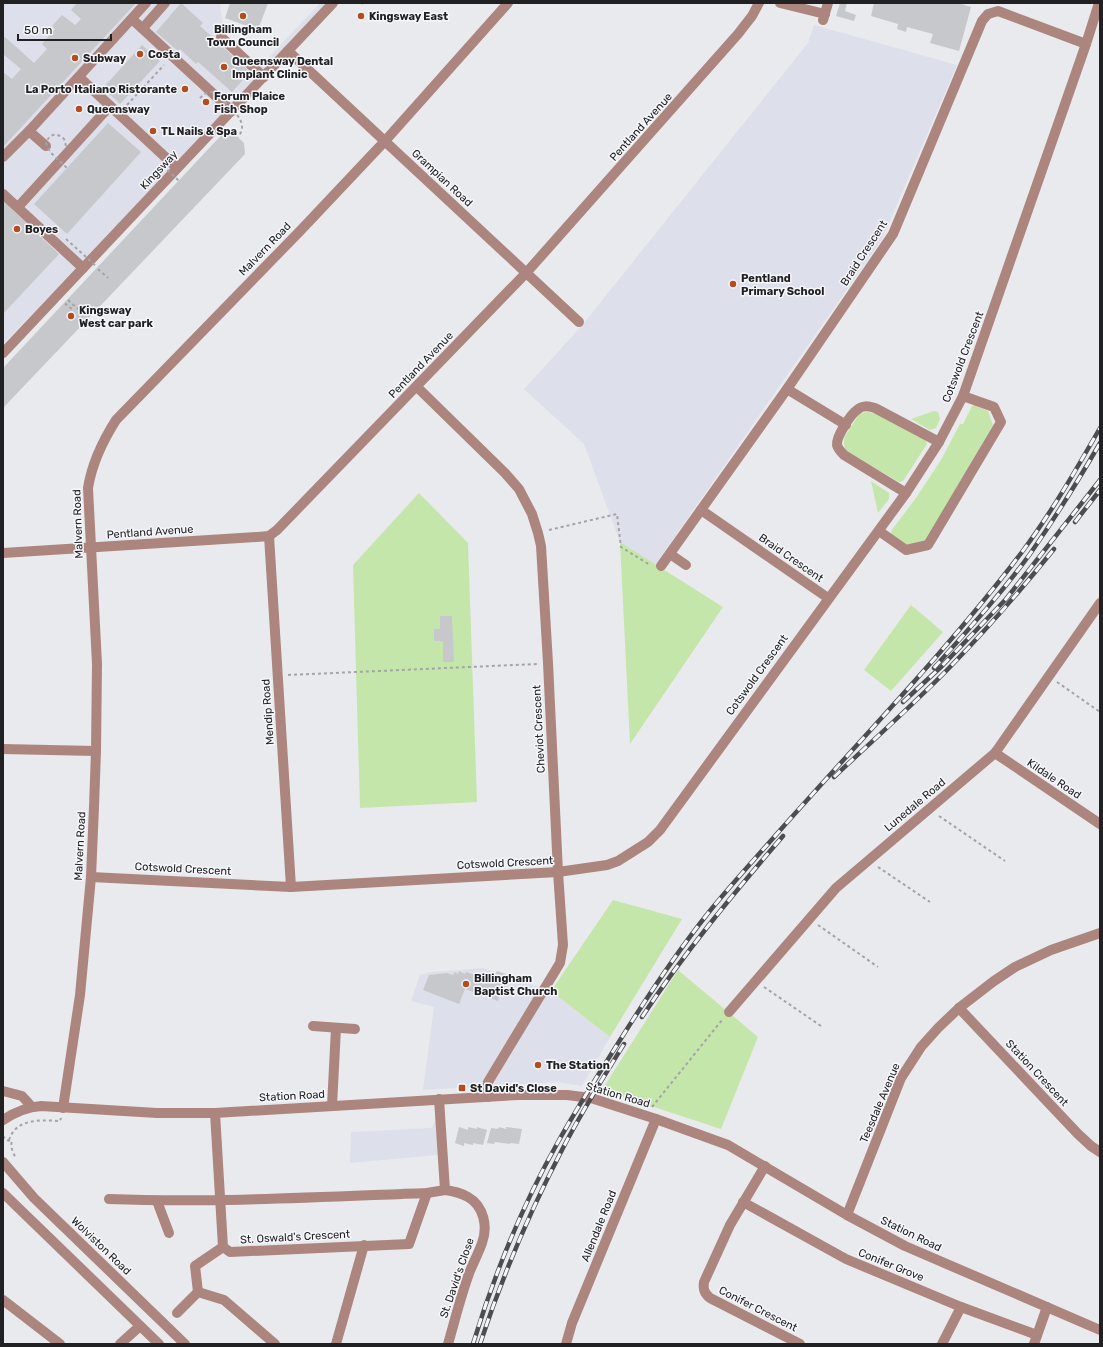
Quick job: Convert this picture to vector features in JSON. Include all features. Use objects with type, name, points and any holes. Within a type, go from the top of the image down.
[{"type":"street","points":[[3,157],[79,78],[146,3]]},
{"type":"street","points":[[143,28],[165,3]]},
{"type":"street","name":"Kingsway","points":[[3,353],[83,268],[184,165],[232,111],[333,3]]},
{"type":"street","name":"Malvern Road","points":[[63,1108],[80,995],[91,877],[96,751],[97,664],[88,488],[90,474],[98,452],[106,435],[116,420],[301,230],[385,141],[508,3]]},
{"type":"street","name":"Pentland Avenue","points":[[3,553],[269,536],[277,530],[417,387],[527,272],[738,34],[752,16],[759,3]]},
{"type":"street","points":[[780,3],[824,17],[828,3]]},
{"type":"street","name":"Cotswold Crescent","points":[[91,877],[291,887],[558,872],[607,865],[618,861],[648,842],[660,830],[906,493],[939,442],[964,396],[1099,3]]},
{"type":"street","name":"Braid Crescent","points":[[661,566],[787,389],[893,234],[982,21],[988,14],[998,11],[1086,44]]},
{"type":"street","points":[[132,18],[232,111]]},
{"type":"street","points":[[221,37],[264,77]]},
{"type":"street","name":"Grampian Road","points":[[288,51],[579,322]]},
{"type":"street","points":[[79,78],[110,106],[184,165]]},
{"type":"street","points":[[18,207],[110,106]]},
{"type":"street","points":[[29,131],[46,146]]},
{"type":"street","points":[[3,194],[83,268]]},
{"type":"street","name":"Cheviot Crescent","points":[[417,387],[505,473],[519,490],[532,514],[541,546],[563,945],[560,963],[488,1082],[488,1097]]},
{"type":"street","points":[[787,389],[846,425]]},
{"type":"street","points":[[879,531],[906,550],[928,545],[1000,422],[994,407],[964,396]]},
{"type":"street","points":[[906,493],[844,455],[840,451],[837,443],[846,425],[857,410],[867,406],[875,408],[939,442]]},
{"type":"street","name":"Braid Crescent","points":[[702,510],[828,598]]},
{"type":"street","name":"Mendip Road","points":[[269,536],[291,887]]},
{"type":"street","points":[[670,554],[686,565]]},
{"type":"street","name":"Lunedale Road","points":[[729,1012],[836,888],[995,753],[1100,603]]},
{"type":"street","points":[[3,749],[96,751]]},
{"type":"street","name":"Kildale Road","points":[[995,753],[1100,824]]},
{"type":"street","name":"Teesdale Avenue","points":[[847,1216],[901,1078],[921,1047],[938,1028],[960,1008],[994,981],[1015,967],[1051,950],[1100,933]]},
{"type":"street","name":"Station Crescent","points":[[960,1008],[1078,1134],[1100,1152]]},
{"type":"street","points":[[313,1026],[355,1029]]},
{"type":"street","points":[[332,1106],[336,1028]]},
{"type":"street","points":[[3,1091],[22,1096],[32,1107]]},
{"type":"street","name":"Station Road","points":[[3,1120],[17,1111],[32,1107],[157,1113],[215,1113],[488,1097],[544,1095],[583,1097],[645,1115],[728,1145],[847,1216],[905,1246],[1100,1330]]},
{"type":"street","points":[[109,1199],[158,1201],[221,1200],[427,1193],[445,1190],[439,1100]]},
{"type":"street","points":[[198,1292],[195,1266],[223,1247],[215,1113]]},
{"type":"street","name":"Allendale Road","points":[[566,1344],[572,1323],[656,1119]]},
{"type":"street","name":"Wolviston Road","points":[[3,1162],[34,1198],[185,1344]]},
{"type":"street","name":"Conifer Crescent","points":[[765,1166],[730,1225],[704,1282],[704,1289],[705,1294],[710,1298],[800,1344]]},
{"type":"street","name":"St. David's Close","points":[[445,1190],[470,1197],[482,1214],[485,1223],[483,1242],[470,1270],[448,1344]]},
{"type":"street","points":[[3,1193],[159,1344]]},
{"type":"street","name":"St. Oswald's Crescent","points":[[223,1247],[230,1252],[409,1244],[427,1193]]},
{"type":"street","points":[[158,1201],[169,1234]]},
{"type":"street","name":"Conifer Grove","points":[[743,1202],[846,1259],[1035,1340]]},
{"type":"street","points":[[336,1344],[364,1245]]},
{"type":"street","points":[[177,1313],[198,1292]]},
{"type":"street","points":[[198,1292],[224,1300],[275,1344]]},
{"type":"street","points":[[3,1300],[60,1344]]},
{"type":"street","points":[[942,1344],[961,1307]]},
{"type":"street","points":[[1035,1340],[1047,1307]]},
{"type":"street","points":[[120,1344],[140,1326]]},
{"type":"path","points":[[122,110],[164,65]]},
{"type":"path","points":[[200,98],[205,93],[210,92],[216,94],[239,116],[242,125],[238,137]]},
{"type":"path","points":[[66,146],[64,139],[58,134],[49,137],[46,143],[50,152],[68,169],[66,172]]},
{"type":"path","points":[[163,166],[179,181]]},
{"type":"path","points":[[66,239],[108,278]]},
{"type":"path","points":[[67,299],[78,309]]},
{"type":"path","points":[[66,304],[74,311]]},
{"type":"path","points":[[538,533],[617,514],[621,547],[655,568],[661,566]]},
{"type":"path","points":[[278,675],[548,663]]},
{"type":"path","points":[[1053,679],[1100,712]]},
{"type":"path","points":[[933,812],[1005,861]]},
{"type":"path","points":[[874,864],[930,902]]},
{"type":"path","points":[[814,922],[878,967]]},
{"type":"path","points":[[761,985],[821,1026]]},
{"type":"path","points":[[645,1115],[729,1012]]},
{"type":"path","points":[[9,1140],[13,1131],[19,1126],[29,1122],[44,1120],[60,1121],[63,1108]]},
{"type":"path","points":[[3,1136],[12,1141],[11,1144]]},
{"type":"shaded area","points":[[3,3],[220,3],[224,37],[258,69],[320,3],[336,3],[3,344]]},
{"type":"shaded area","name":"Pentland Primary School","points":[[814,25],[957,65],[882,239],[655,565],[620,542],[584,444],[524,389],[580,328],[808,43]]},
{"type":"shaded area","points":[[483,968],[551,991],[610,1037],[582,1086],[557,1082],[423,1090],[434,1007],[411,1001],[420,975],[431,972]]},
{"type":"shaded area","points":[[439,1116],[437,1155],[350,1163],[351,1132],[431,1128]]},
{"type":"green space","points":[[974,405],[988,411],[993,425],[924,544],[904,545],[891,535],[891,531],[916,498],[941,460],[960,424],[963,424],[972,406]]},
{"type":"green space","points":[[934,411],[938,412],[940,419],[936,428],[930,430],[911,419]]},
{"type":"green space","points":[[868,412],[877,414],[925,439],[927,444],[903,481],[899,482],[846,451],[844,444],[845,436],[860,413]]},
{"type":"green space","points":[[871,481],[889,493],[889,499],[878,513]]},
{"type":"green space","points":[[419,493],[468,543],[477,802],[360,808],[353,565]]},
{"type":"green space","points":[[620,542],[723,607],[630,744]]},
{"type":"green space","points":[[911,605],[943,632],[891,691],[864,670]]},
{"type":"green space","points":[[613,900],[682,919],[610,1037],[551,991]]},
{"type":"green space","points":[[678,970],[758,1037],[721,1129],[602,1090]]},
{"type":"building","points":[[77,3],[136,3],[3,147],[3,72],[12,79],[21,69],[3,54],[3,39],[5,37],[34,63],[47,49],[42,44],[55,29],[52,26],[62,15],[75,25],[81,19],[71,10]]},
{"type":"building","points":[[181,3],[203,23],[200,26],[250,72],[232,92],[198,62],[196,64],[180,49],[178,51],[156,32]]},
{"type":"building","points":[[230,3],[268,3],[258,30],[225,18]]},
{"type":"building","points":[[840,3],[847,3],[845,11],[856,15],[854,21],[836,16]]},
{"type":"building","points":[[874,3],[958,3],[971,7],[959,51],[930,43],[933,34],[907,27],[906,32],[897,29],[898,24],[871,16]]},
{"type":"building","points":[[142,45],[160,61],[120,104],[103,88]]},
{"type":"building","points":[[108,123],[141,152],[67,234],[34,204]]},
{"type":"building","name":"Kingsway West car park","points":[[228,128],[244,143],[245,154],[3,408],[3,368]]},
{"type":"building","points":[[3,201],[59,254],[3,314]]},
{"type":"building","points":[[440,616],[452,616],[454,662],[443,662],[443,641],[434,641],[434,629],[440,629]]},
{"type":"building","name":"Billingham Baptist Church","points":[[459,971],[465,974],[466,972],[485,978],[487,972],[495,975],[497,971],[509,975],[503,991],[501,990],[498,1001],[465,989],[459,1004],[423,990],[429,975],[447,973],[453,975],[455,972],[458,974]]},
{"type":"building","points":[[459,1127],[468,1130],[468,1127],[477,1129],[477,1127],[487,1130],[483,1145],[464,1143],[464,1146],[455,1143]]},
{"type":"building","points":[[499,1127],[506,1129],[506,1127],[522,1129],[519,1144],[495,1142],[494,1144],[487,1143],[491,1128],[498,1129]]},
{"type":"railway","points":[[473,1344],[490,1292],[532,1191],[589,1089],[664,973],[697,927],[725,893],[932,661],[993,589],[1022,552],[1053,507],[1100,428]]},
{"type":"railway","points":[[934,668],[996,598],[1019,569],[1048,527],[1100,443]]},
{"type":"railway","points":[[903,702],[942,666],[1006,599],[1100,480]]},
{"type":"railway","points":[[1075,522],[1100,490]]},
{"type":"railway","points":[[834,777],[950,667],[1004,609],[1054,549]]},
{"type":"railway","points":[[642,1017],[658,993],[710,924],[783,836]]},
{"type":"railway","points":[[480,1344],[507,1269],[539,1196],[577,1122],[624,1044]]},
{"type":"place","name":"Billingham Town Council","points":[[243,16]]},
{"type":"place","name":"Kingsway East","points":[[361,16]]},
{"type":"place","name":"Costa","points":[[140,54]]},
{"type":"place","name":"Subway","points":[[75,58]]},
{"type":"place","name":"Queensway Dental Implant Clinic","points":[[224,67]]},
{"type":"place","name":"La Porto Italiano Ristorante","points":[[185,89]]},
{"type":"place","name":"Forum Plaice Fish Shop","points":[[206,102]]},
{"type":"place","name":"Queensway","points":[[79,109]]},
{"type":"place","name":"TL Nails & Spa","points":[[153,131]]},
{"type":"place","name":"Boyes","points":[[17,229]]},
{"type":"place","name":"Pentland Primary School","points":[[733,284]]},
{"type":"place","name":"Kingsway West car park","points":[[71,316]]},
{"type":"place","name":"Billingham Baptist Church","points":[[466,984]]},
{"type":"place","name":"The Station","points":[[538,1065]]},
{"type":"place","name":"St David's Close","points":[[462,1088]]}]
